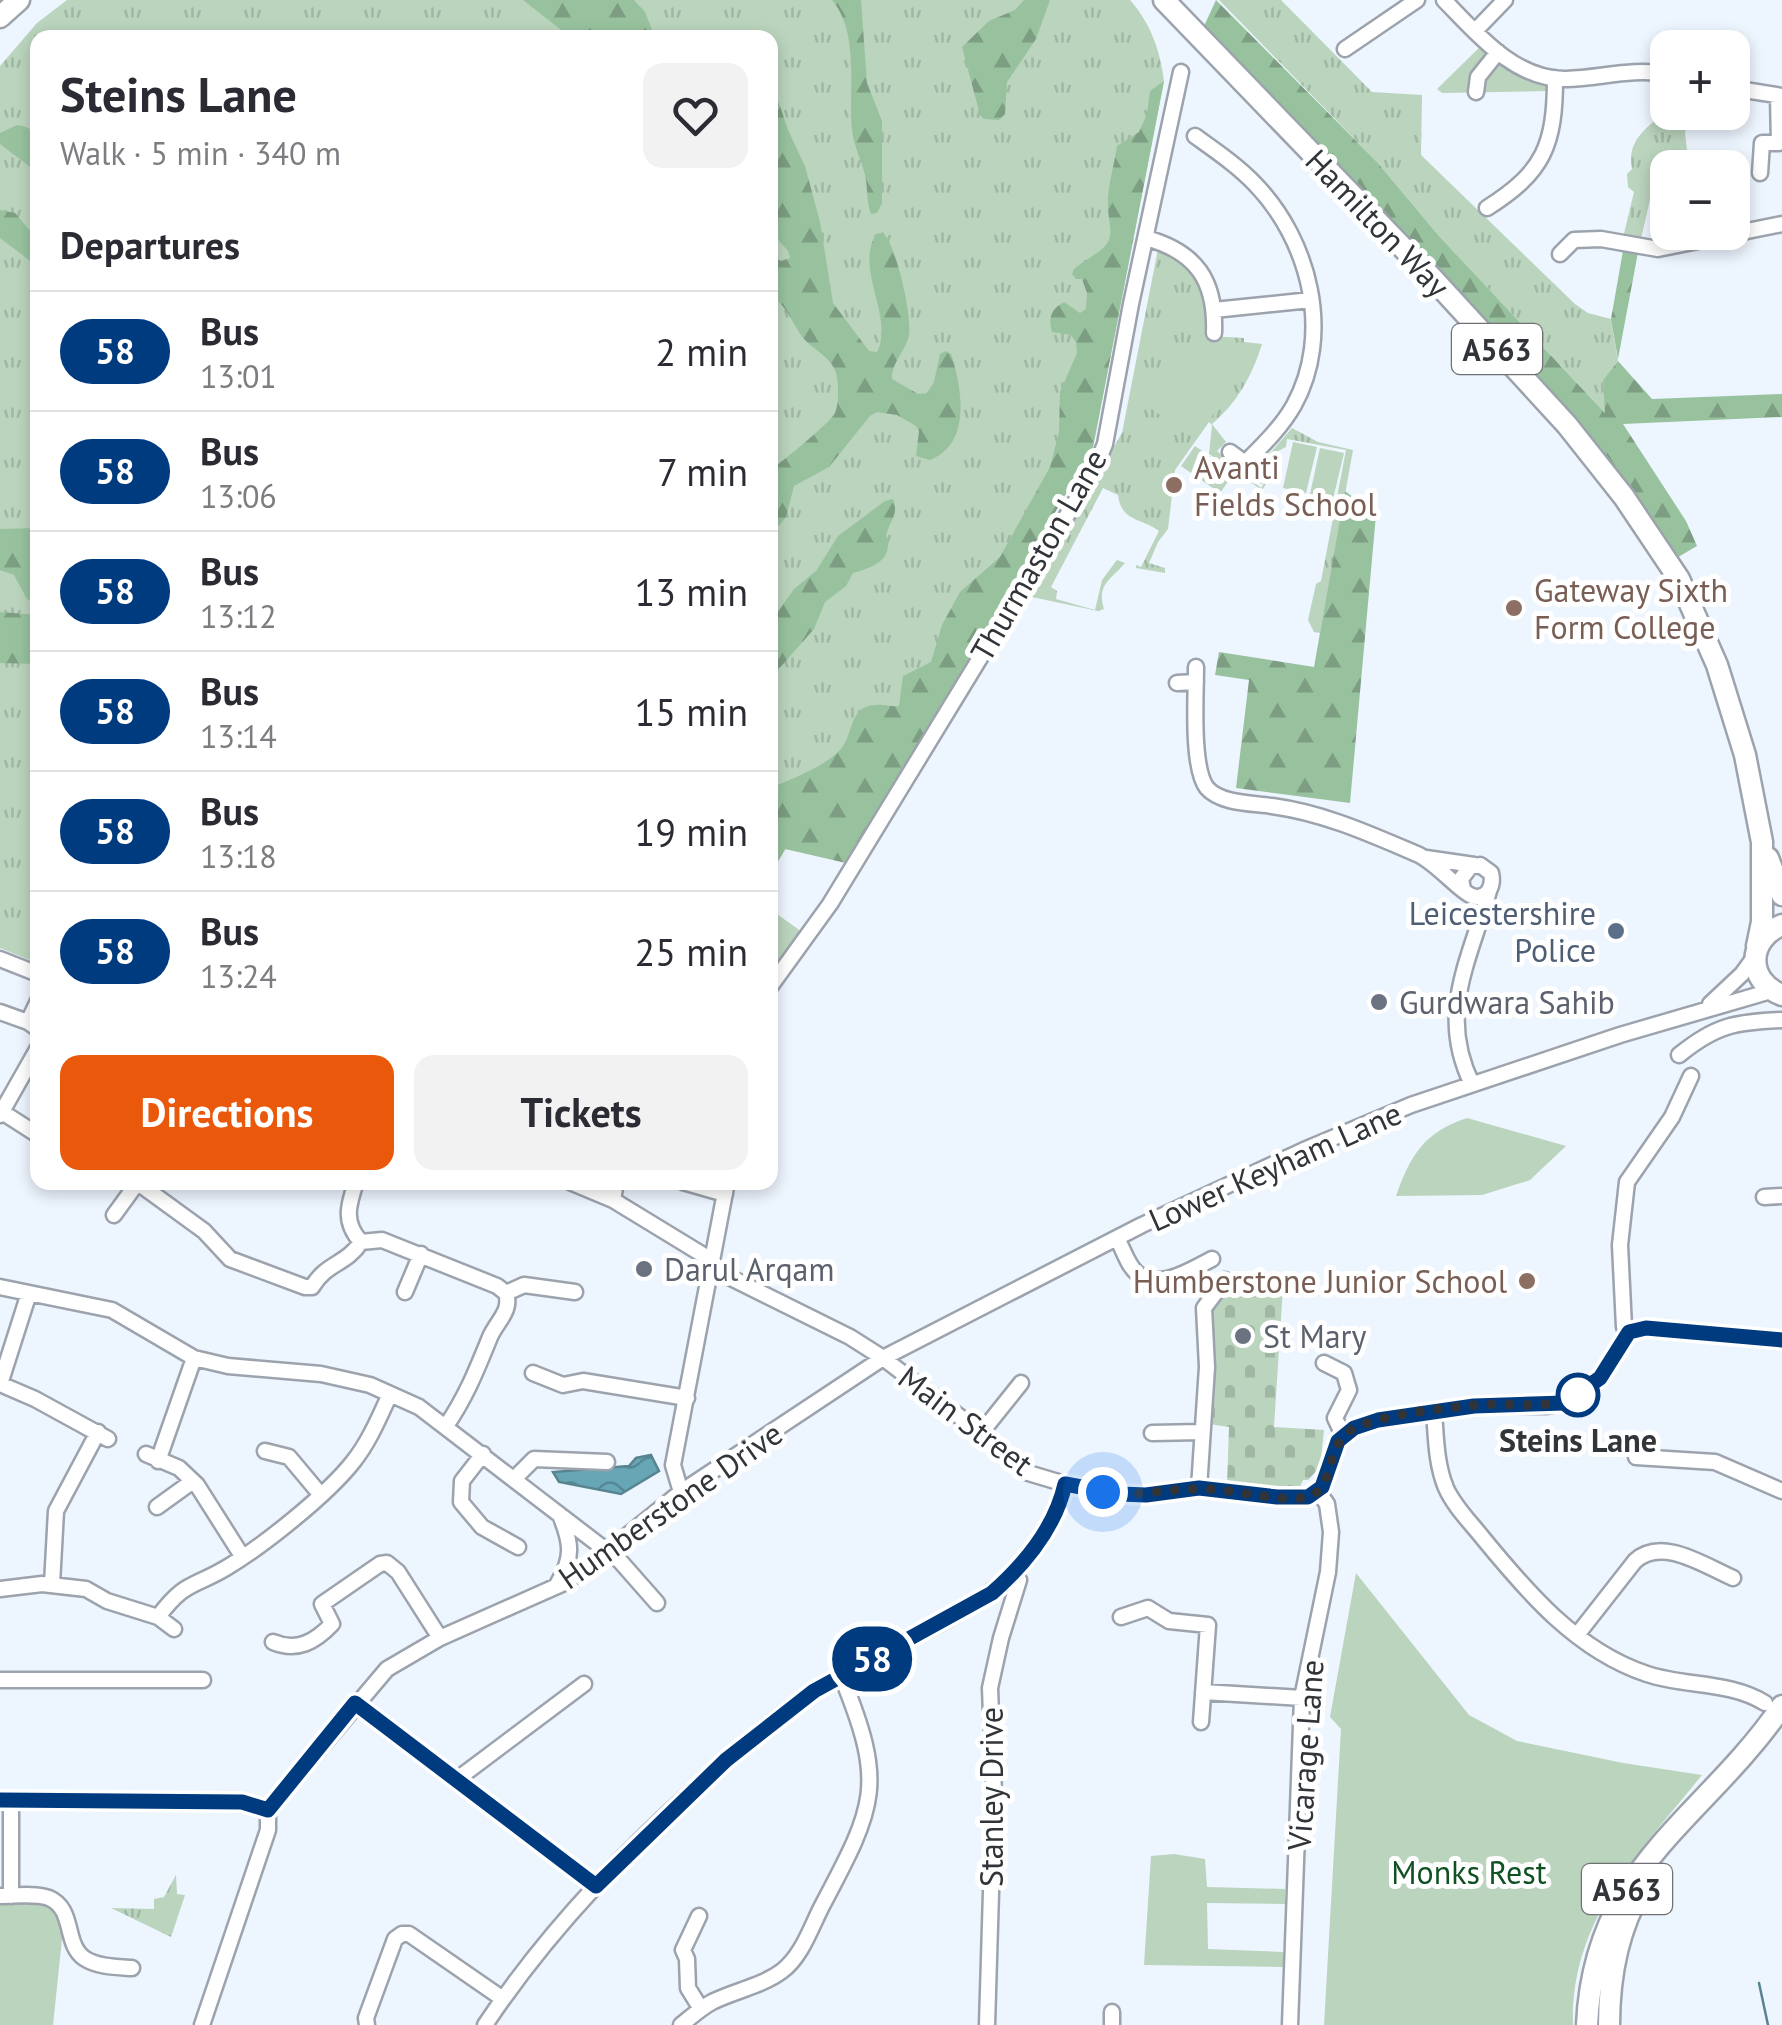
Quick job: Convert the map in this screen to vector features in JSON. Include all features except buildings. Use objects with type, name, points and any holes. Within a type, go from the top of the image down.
[{"type":"highway","points":[[0,17],[18,0]]},
{"type":"highway","name":"Hamilton Way","points":[[1164,0],[1435,281],[1566,426],[1624,498],[1679,579],[1718,665],[1745,756],[1762,842],[1762,922],[1756,951]]},
{"type":"highway","points":[[1762,842],[1782,896]]},
{"type":"highway","points":[[1777,993],[1758,976],[1756,951],[1770,930],[1782,925]]},
{"type":"highway","name":"A563","points":[[1609,2025],[1613,1972],[1635,1900],[1774,1704]]},
{"type":"highway","name":"A563","points":[[1586,2025],[1593,1970],[1623,1895],[1672,1829],[1719,1780]]},
{"type":"street","points":[[1346,49],[1417,0]]},
{"type":"street","points":[[1444,0],[1517,67],[1555,78],[1626,71],[1650,73]]},
{"type":"street","points":[[1476,30],[1505,0]]},
{"type":"street","points":[[1476,92],[1478,77],[1498,52]]},
{"type":"street","name":"Thurmaston Lane","points":[[778,976],[830,904],[1094,471],[1105,444],[1181,72]]},
{"type":"street","points":[[1486,208],[1519,188],[1549,142],[1555,124],[1555,78]]},
{"type":"street","points":[[1750,91],[1780,97],[1780,143],[1762,143],[1760,173]]},
{"type":"street","points":[[1195,136],[1239,169],[1272,204],[1298,252],[1311,300],[1312,348],[1299,394],[1281,425],[1244,464]]},
{"type":"street","points":[[1560,254],[1574,240],[1601,238],[1658,249],[1782,224]]},
{"type":"street","points":[[1146,238],[1178,250],[1194,263],[1208,284],[1214,332]]},
{"type":"street","points":[[1214,310],[1311,300]]},
{"type":"street","points":[[1230,452],[1260,474]]},
{"type":"street","points":[[1177,683],[1196,675],[1199,765],[1210,791],[1222,798],[1328,818],[1425,858],[1484,867],[1491,873],[1493,882],[1459,986],[1456,1023],[1460,1056],[1472,1084]]},
{"type":"street","points":[[1425,858],[1476,897],[1489,891]]},
{"type":"street","points":[[1473,934],[1463,874],[1474,865]]},
{"type":"street","name":"Lower Keyham Lane","points":[[1706,1008],[1742,974],[1756,951]]},
{"type":"street","points":[[0,959],[30,971]]},
{"type":"street","name":"Lower Keyham Lane","points":[[884,1358],[1117,1238],[1304,1150],[1411,1105],[1706,1008],[1777,993]]},
{"type":"street","points":[[0,1012],[30,1024]]},
{"type":"street","points":[[1685,1018],[1696,1041]]},
{"type":"street","points":[[1679,1055],[1696,1041],[1731,1023],[1782,1020]]},
{"type":"street","points":[[30,1062],[1,1113],[30,1130]]},
{"type":"street","points":[[1629,1332],[1624,1327],[1621,1284],[1621,1218],[1627,1182],[1643,1146],[1672,1117],[1682,1084]]},
{"type":"street","points":[[114,1216],[133,1190]]},
{"type":"street","points":[[148,1190],[204,1231],[230,1259],[305,1288],[312,1286],[323,1269],[354,1253],[361,1242]]},
{"type":"street","points":[[354,1190],[347,1216],[361,1242]]},
{"type":"street","name":"Main Street","points":[[589,1190],[612,1200],[731,1278],[884,1358],[982,1433],[1018,1467],[1065,1484],[1103,1492],[1146,1495],[1199,1488],[1302,1498],[1318,1491]]},
{"type":"street","points":[[612,1200],[614,1190]]},
{"type":"street","points":[[681,1492],[673,1465],[726,1190]]},
{"type":"street","points":[[1764,1197],[1782,1196]]},
{"type":"street","points":[[1117,1238],[1134,1272],[1153,1280],[1177,1276],[1212,1260]]},
{"type":"street","points":[[361,1242],[382,1240],[506,1293],[505,1313],[492,1332],[472,1384],[446,1426]]},
{"type":"street","points":[[405,1292],[421,1254]]},
{"type":"street","points":[[1199,1488],[1207,1367],[1204,1308],[1225,1280]]},
{"type":"street","points":[[506,1293],[524,1285],[576,1292]]},
{"type":"street","points":[[0,1288],[112,1310],[194,1358],[228,1366],[321,1374],[370,1385],[418,1407],[620,1561],[657,1603]]},
{"type":"street","points":[[29,1293],[0,1384],[103,1436],[56,1511],[52,1584]]},
{"type":"street","points":[[1318,1491],[1343,1435],[1361,1425],[1474,1406],[1564,1403],[1600,1378],[1629,1332],[1646,1328],[1782,1340]]},
{"type":"street","points":[[194,1358],[152,1457],[179,1468],[206,1496],[242,1556]]},
{"type":"street","name":"Humberstone Drive","points":[[202,2025],[268,1830],[268,1810],[387,1669],[440,1638],[555,1588],[608,1552],[681,1492],[884,1358]]},
{"type":"street","points":[[1324,1363],[1344,1373],[1349,1390],[1334,1418],[1343,1435]]},
{"type":"street","points":[[533,1372],[563,1385],[583,1380],[687,1398]]},
{"type":"street","points":[[982,1433],[1021,1383]]},
{"type":"street","points":[[158,1617],[175,1594],[225,1569],[352,1464],[373,1432],[390,1394]]},
{"type":"street","points":[[1434,1412],[1440,1472],[1452,1498],[1511,1572],[1577,1636],[1645,1673],[1681,1683],[1736,1689],[1774,1704]]},
{"type":"street","points":[[1152,1433],[1201,1432]]},
{"type":"street","points":[[265,1451],[289,1457],[320,1494]]},
{"type":"street","points":[[483,1454],[462,1481],[461,1502],[482,1526],[518,1547]]},
{"type":"street","points":[[1636,1457],[1715,1462],[1782,1492]]},
{"type":"street","points":[[514,1478],[534,1459],[607,1462]]},
{"type":"street","points":[[157,1507],[193,1482]]},
{"type":"street","points":[[485,2025],[596,1886],[726,1760],[814,1691],[968,1608],[1014,1574],[1060,1507],[1065,1484]]},
{"type":"street","name":"Vicarage Lane","points":[[1290,2025],[1302,1698],[1328,1572],[1331,1522],[1328,1504],[1318,1491]]},
{"type":"street","points":[[555,1588],[568,1566],[572,1549],[559,1514]]},
{"type":"street","points":[[1577,1636],[1635,1561],[1648,1552],[1664,1551],[1685,1557],[1732,1578]]},
{"type":"street","points":[[322,1604],[387,1563],[398,1572],[440,1638]]},
{"type":"street","name":"Stanley Drive","points":[[987,2025],[994,1793],[990,1688],[1019,1580],[1014,1574]]},
{"type":"street","points":[[0,1589],[52,1584],[86,1588],[107,1601],[158,1617],[174,1629]]},
{"type":"street","points":[[273,1642],[294,1647],[306,1645],[330,1628],[332,1620],[312,1591]]},
{"type":"street","points":[[1121,1617],[1148,1608],[1172,1622],[1208,1625],[1201,1722]]},
{"type":"street","points":[[686,2023],[701,2009],[772,1977],[791,1963],[860,1832],[870,1789],[870,1762],[862,1726],[842,1675]]},
{"type":"street","points":[[0,1680],[193,1676]]},
{"type":"street","points":[[456,1780],[584,1684]]},
{"type":"street","points":[[1203,1692],[1302,1698]]},
{"type":"street","points":[[355,1703],[596,1886]]},
{"type":"street","points":[[132,1968],[86,1960],[76,1950],[68,1919],[59,1904],[46,1896],[5,1896],[5,1800],[242,1802],[268,1810]]},
{"type":"street","points":[[699,1916],[683,1950],[688,1988],[701,2009]]},
{"type":"street","points":[[367,2025],[366,2018],[395,1939],[402,1934],[409,1934],[502,1999]]},
{"type":"street","points":[[1601,2025],[1603,2001],[1613,1972]]},
{"type":"green space","points":[[67,0],[1130,0],[1153,38],[1164,81],[1093,447],[913,757],[846,863],[787,847],[778,861],[778,30],[31,30]]},
{"type":"green space","points":[[523,0],[634,0],[645,12],[652,30],[561,30]]},
{"type":"green space","points":[[832,0],[861,0],[867,83],[882,121],[882,203],[877,213],[871,214],[869,209],[865,175],[853,136],[850,45],[841,13]]},
{"type":"green space","points":[[1024,0],[1050,0],[1036,39],[1007,82],[1005,114],[999,120],[984,119],[962,47],[989,21],[1015,10]]},
{"type":"green space","points":[[1216,0],[1377,162],[1439,236],[1605,413],[1603,380],[1618,361],[1652,399],[1782,394],[1782,417],[1623,424],[1686,521],[1697,546],[1673,560],[1545,402],[1199,37]]},
{"type":"green space","points":[[1219,0],[1281,0],[1372,92],[1422,95],[1421,155],[1575,304],[1588,313],[1611,319],[1618,361],[1603,380],[1606,414],[1439,236],[1377,162]]},
{"type":"green space","points":[[30,31],[30,960],[0,948],[0,66]]},
{"type":"green space","points":[[1483,44],[1545,81],[1549,91],[1442,93],[1437,89]]},
{"type":"green space","points":[[1164,81],[1093,447],[913,757],[846,863],[785,849],[778,861],[778,785],[833,757],[844,745],[856,716],[867,706],[899,706],[903,676],[931,662],[942,625],[960,592],[1000,557],[1050,467],[1059,432],[1060,392],[1077,353],[1071,335],[1052,332],[1052,314],[1064,302],[1080,313],[1086,309],[1087,293],[1082,279],[1072,274],[1108,242],[1109,192],[1117,146],[1139,132],[1147,114],[1150,91]]},
{"type":"green space","points":[[778,100],[805,166],[820,222],[833,303],[869,351],[877,352],[881,324],[869,261],[877,233],[884,234],[898,267],[909,326],[892,379],[918,394],[927,393],[934,382],[940,354],[946,351],[951,354],[958,382],[960,413],[953,441],[930,460],[916,456],[916,426],[897,415],[877,412],[870,416],[829,467],[794,486],[786,517],[778,527],[778,464],[832,418],[838,388],[831,363],[804,339],[778,302],[778,259],[790,258],[778,239]]},
{"type":"green space","points":[[17,125],[30,130],[30,167],[0,144],[0,133]]},
{"type":"green space","points":[[1650,125],[1650,130],[1686,130],[1687,150],[1650,150],[1650,200],[1640,243],[1622,242],[1634,192],[1628,187],[1627,174],[1632,169],[1632,149]]},
{"type":"green space","points":[[0,210],[15,213],[30,231],[30,261],[0,238]]},
{"type":"green space","points":[[1624,245],[1639,247],[1618,359],[1611,319]]},
{"type":"green space","points":[[1158,249],[1183,263],[1198,283],[1207,336],[1244,338],[1244,342],[1262,344],[1243,388],[1212,424],[1226,442],[1217,451],[1261,488],[1271,471],[1265,459],[1292,428],[1318,442],[1353,450],[1320,633],[1314,632],[1308,620],[1316,584],[1321,581],[1346,450],[1287,439],[1286,447],[1276,452],[1276,469],[1262,490],[1209,454],[1209,422],[1175,470],[1168,529],[1149,563],[1165,568],[1165,573],[1136,568],[1141,567],[1159,531],[1128,515],[1118,495],[1103,488],[1051,587],[1057,591],[1056,599],[1095,610],[1102,580],[1117,560],[1125,563],[1104,588],[1104,609],[1098,611],[1027,596],[1122,433]]},
{"type":"green space","points":[[1200,337],[1245,368],[1196,440],[1150,408]]},
{"type":"green space","points":[[1293,442],[1317,447],[1306,493],[1283,488]]},
{"type":"green space","points":[[1195,446],[1234,473],[1220,493],[1181,466]]},
{"type":"green space","points":[[1320,448],[1344,453],[1333,499],[1310,494]]},
{"type":"green space","points":[[1345,491],[1376,515],[1350,803],[1236,788],[1249,680],[1215,675],[1219,652],[1314,667]]},
{"type":"green space","points":[[893,499],[895,511],[884,556],[876,564],[853,573],[846,586],[825,602],[814,629],[778,670],[778,612],[794,589],[816,571],[838,536]]},
{"type":"green space","points":[[30,528],[30,600],[14,575],[0,570],[0,529]]},
{"type":"green space","points":[[0,612],[30,614],[30,664],[0,663]]},
{"type":"green space","points":[[778,915],[802,932],[778,967]]},
{"type":"green space","points":[[1467,1118],[1566,1146],[1530,1180],[1482,1195],[1396,1196],[1413,1157],[1429,1138]]},
{"type":"green space","points":[[1238,1284],[1283,1287],[1274,1427],[1324,1430],[1320,1467],[1308,1480],[1303,1480],[1299,1489],[1284,1493],[1227,1484],[1229,1427],[1209,1424],[1209,1311]]},
{"type":"green space","name":"Monks Rest","points":[[1356,1573],[1469,1715],[1517,1741],[1702,1775],[1634,1860],[1596,1919],[1575,1987],[1573,2025],[1324,2025],[1341,1729],[1330,1717]]},
{"type":"green space","points":[[1174,1854],[1205,1859],[1207,1887],[1285,1889],[1285,1904],[1207,1903],[1208,1949],[1283,1952],[1283,1967],[1144,1965],[1151,1856]]},
{"type":"green space","points":[[176,1875],[177,1894],[185,1895],[171,1937],[111,1908],[154,1909],[154,1899],[164,1897]]},
{"type":"green space","points":[[0,1899],[45,1900],[64,1920],[53,2025],[0,2025]]},
{"type":"water","points":[[651,1455],[659,1471],[621,1494],[559,1482],[553,1472],[629,1466],[636,1458]]},
{"type":"waterway","points":[[1759,1983],[1768,2025]]},
{"type":"bus line","name":"58","points":[[0,1800],[242,1802],[268,1810],[355,1703],[596,1886],[726,1760],[814,1691],[992,1593],[1014,1574],[1038,1542],[1060,1507],[1065,1484],[1120,1494],[1199,1488],[1308,1497],[1322,1487],[1338,1441],[1348,1431],[1378,1420],[1474,1406],[1564,1403],[1600,1378],[1624,1336],[1638,1329],[1782,1340]]},
{"type":"place","name":"Avanti Fields School","points":[[1174,485]]},
{"type":"place","name":"Gateway Sixth Form College","points":[[1514,608]]},
{"type":"place","name":"Leicestershire Police","points":[[1616,931]]},
{"type":"place","name":"Gurdwara Sahib","points":[[1379,1002]]},
{"type":"place","name":"Darul Arqam","points":[[644,1269]]},
{"type":"place","name":"Humberstone Junior School","points":[[1527,1281]]},
{"type":"place","name":"St Mary","points":[[1243,1336]]},
{"type":"place","name":"Steins Lane","points":[[1578,1395]]},
{"type":"route","points":[[1103,1492],[1146,1495],[1199,1488],[1308,1497],[1325,1482],[1338,1441],[1361,1425],[1474,1406],[1556,1405],[1578,1395]]}]
